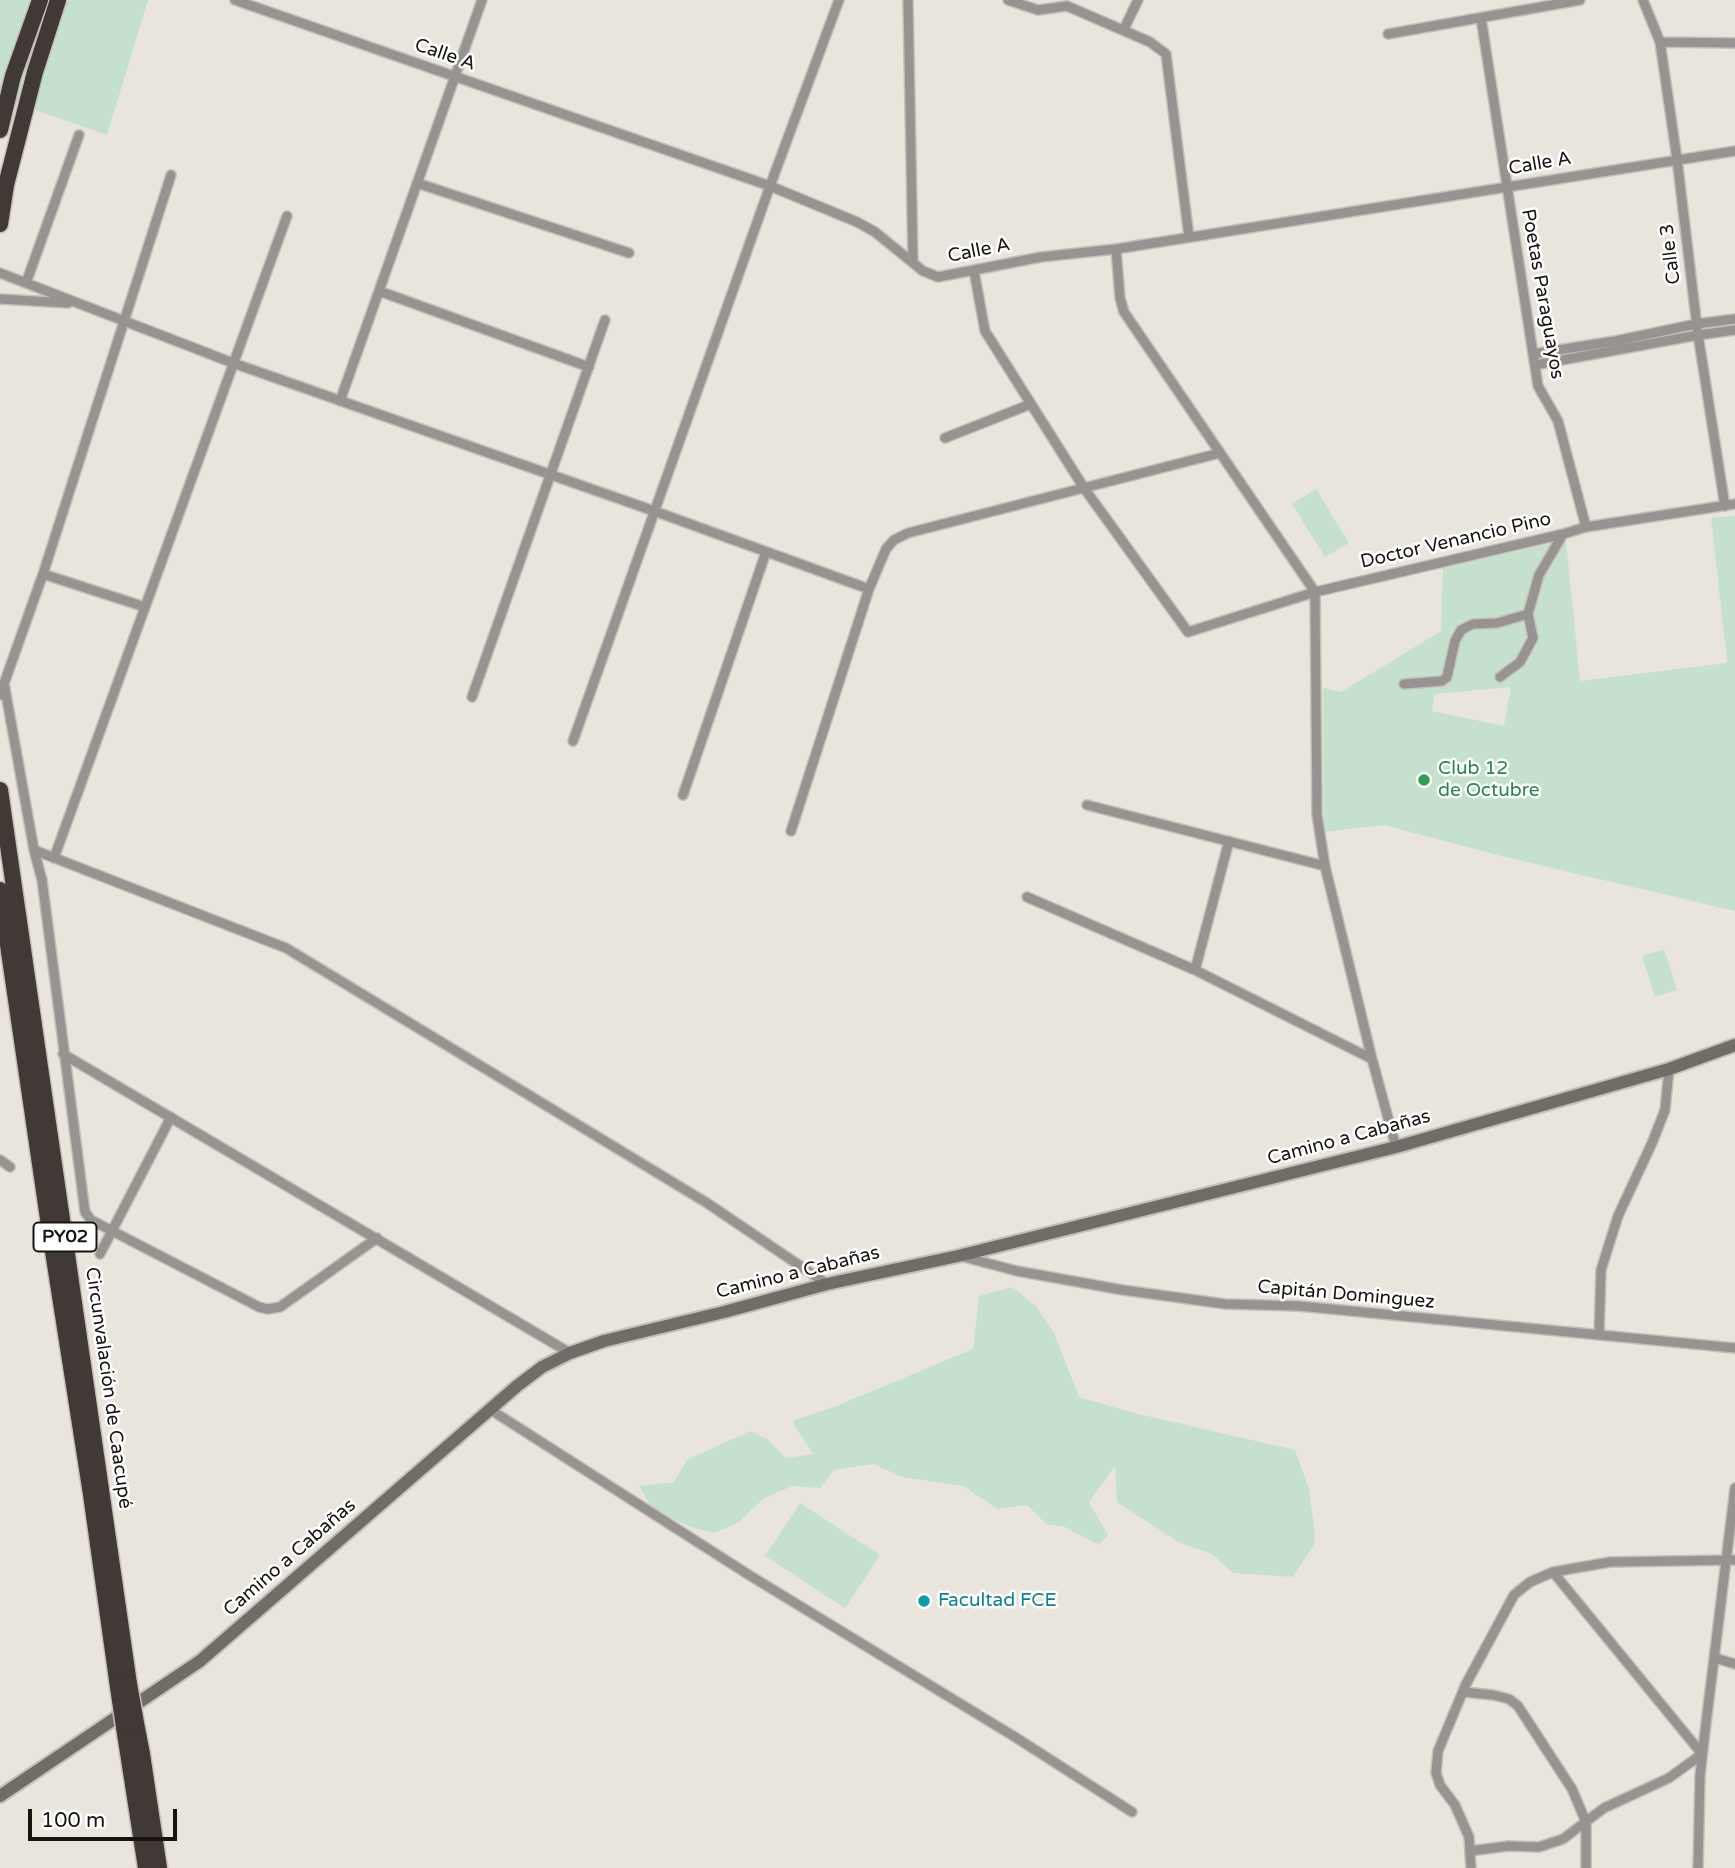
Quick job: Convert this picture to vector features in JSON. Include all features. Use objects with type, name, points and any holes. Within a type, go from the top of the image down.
[{"type":"highway","points":[[0,224],[6,185],[35,72],[58,0]]},
{"type":"highway","points":[[0,130],[13,76],[38,2]]},
{"type":"highway","name":"Circunvalación de Caacupé","points":[[0,790],[130,1725],[146,1868]]},
{"type":"highway","name":"Circunvalación de Caacupé","points":[[0,890],[50,1232],[124,1686]]},
{"type":"highway","name":"Circunvalación de Caacupé","points":[[130,1725],[142,1754],[159,1868]]},
{"type":"street","points":[[340,401],[482,0]]},
{"type":"street","points":[[573,741],[839,0]]},
{"type":"street","points":[[908,0],[913,263]]},
{"type":"street","points":[[1007,0],[1038,10],[1045,5],[1067,6],[1150,41],[1166,54],[1189,237]]},
{"type":"street","points":[[1124,29],[1138,0]]},
{"type":"street","points":[[1388,34],[1580,0]]},
{"type":"street","name":"Calle 3","points":[[1643,0],[1660,42],[1696,324],[1730,505]]},
{"type":"street","name":"Calle A","points":[[240,1],[454,78],[770,186],[857,222],[875,232],[923,271],[939,277],[1041,257],[1116,249],[1735,150]]},
{"type":"street","name":"Poetas Paraguayos","points":[[1481,18],[1538,386],[1559,421],[1587,527]]},
{"type":"street","points":[[1660,42],[1735,43]]},
{"type":"street","points":[[26,284],[79,135]]},
{"type":"street","points":[[0,695],[43,574],[171,176]]},
{"type":"street","points":[[417,183],[629,253]]},
{"type":"street","points":[[54,858],[287,216]]},
{"type":"street","points":[[1116,249],[1119,298],[1124,312],[1315,592],[1317,815],[1325,866],[1396,1147]]},
{"type":"street","points":[[974,271],[985,331],[1084,488]]},
{"type":"street","points":[[0,273],[233,363],[869,589]]},
{"type":"street","points":[[379,290],[589,367]]},
{"type":"street","points":[[0,299],[77,304]]},
{"type":"street","points":[[1533,354],[1735,319]]},
{"type":"street","points":[[472,697],[605,320]]},
{"type":"street","points":[[1535,365],[1698,334],[1735,330]]},
{"type":"street","points":[[945,438],[1031,404]]},
{"type":"street","points":[[791,831],[869,589],[886,550],[894,540],[908,533],[1220,453]]},
{"type":"street","name":"Doctor Venancio Pino","points":[[1084,488],[1188,632],[1315,592],[1587,527],[1730,505]]},
{"type":"street","points":[[1500,677],[1520,662],[1533,638],[1528,614],[1539,575],[1563,534]]},
{"type":"street","points":[[683,794],[766,552]]},
{"type":"street","points":[[43,574],[145,607]]},
{"type":"street","points":[[1404,684],[1441,681],[1447,677],[1455,641],[1461,630],[1472,624],[1497,623],[1528,614]]},
{"type":"street","points":[[4,683],[34,850],[42,880],[85,1212],[91,1220],[259,1307],[268,1309],[280,1307],[377,1238]]},
{"type":"street","points":[[1087,805],[1325,866]]},
{"type":"street","points":[[1195,970],[1230,841]]},
{"type":"street","points":[[34,850],[286,948],[707,1203],[827,1284]]},
{"type":"street","points":[[1027,897],[1195,970],[1372,1059]]},
{"type":"street","name":"Camino a Cabañas","points":[[0,1796],[200,1661],[542,1367],[570,1353],[604,1341],[827,1284],[958,1256],[1396,1147],[1668,1069],[1735,1045]]},
{"type":"street","points":[[63,1054],[570,1353]]},
{"type":"street","points":[[1600,1335],[1601,1270],[1618,1216],[1665,1110],[1668,1069]]},
{"type":"street","points":[[100,1254],[171,1117]]},
{"type":"street","points":[[0,1160],[10,1167]]},
{"type":"street","name":"Capitán Dominguez","points":[[958,1256],[1123,1290],[1212,1302],[1299,1306],[1735,1348]]},
{"type":"street","points":[[491,1410],[749,1575],[1132,1812]]},
{"type":"street","points":[[1698,1868],[1702,1754],[1731,1559],[1735,1488]]},
{"type":"street","points":[[1471,1868],[1469,1837],[1455,1805],[1440,1785],[1436,1773],[1438,1751],[1463,1692],[1514,1595],[1530,1582],[1553,1572],[1610,1562],[1731,1559]]},
{"type":"street","points":[[1553,1572],[1702,1754]]},
{"type":"street","points":[[1715,1658],[1735,1664]]},
{"type":"street","points":[[1463,1692],[1509,1699],[1518,1706],[1572,1789],[1586,1822],[1586,1868]]},
{"type":"street","points":[[1470,1851],[1508,1846],[1539,1847],[1563,1839],[1604,1808],[1669,1778],[1702,1754]]},
{"type":"green space","points":[[0,0],[148,0],[107,135],[0,98]]},
{"type":"green space","points":[[1316,489],[1349,543],[1325,557],[1292,504]]},
{"type":"green space","points":[[1735,516],[1735,911],[1497,855],[1384,825],[1324,832],[1323,688],[1341,692],[1441,631],[1443,568],[1566,540],[1580,681],[1727,663],[1711,518]],"holes":[[[1511,687],[1504,726],[1432,711],[1435,694]]]},
{"type":"green space","points":[[1664,949],[1677,990],[1655,997],[1642,956]]},
{"type":"green space","points":[[1012,1287],[1035,1305],[1054,1333],[1079,1397],[1134,1413],[1295,1450],[1308,1486],[1315,1532],[1314,1544],[1293,1577],[1233,1573],[1212,1554],[1180,1543],[1117,1502],[1115,1466],[1089,1502],[1108,1535],[1099,1545],[1063,1526],[1047,1525],[1027,1505],[998,1509],[963,1486],[902,1477],[874,1464],[834,1470],[820,1488],[792,1486],[763,1499],[739,1522],[714,1533],[670,1518],[650,1505],[639,1486],[674,1482],[687,1460],[750,1431],[767,1439],[786,1458],[813,1454],[792,1421],[839,1405],[973,1349],[979,1296]]},
{"type":"green space","points":[[800,1503],[880,1555],[845,1608],[765,1556]]},
{"type":"place","name":"Club 12 de Octubre","points":[[1424,780]]},
{"type":"place","name":"Facultad FCE","points":[[924,1601]]}]
